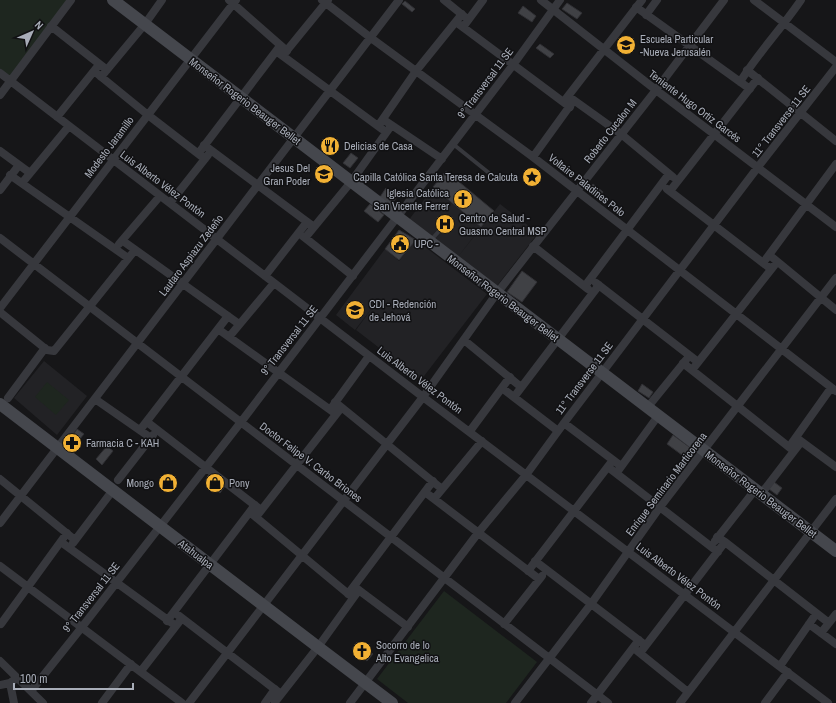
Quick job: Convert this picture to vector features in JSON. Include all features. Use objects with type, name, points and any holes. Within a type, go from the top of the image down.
[{"type":"street","points":[[0,95],[71,0]]},
{"type":"street","name":"Monseñor Rogerio Beauger Bellet","points":[[113,0],[836,551]]},
{"type":"street","points":[[101,77],[145,24],[162,0]]},
{"type":"street","name":"Lautaro Aspiazu Zedeño","points":[[0,523],[399,0]]},
{"type":"street","points":[[444,0],[465,17]]},
{"type":"street","points":[[380,123],[416,71],[456,22],[465,17],[484,0]]},
{"type":"street","name":"Teniente Hugo Ortiz Garcés","points":[[541,0],[714,135],[836,227]]},
{"type":"street","name":"9° Transversal 11 SE","points":[[31,691],[160,527],[353,276],[560,0]]},
{"type":"street","points":[[533,157],[604,49],[642,0]]},
{"type":"street","name":"Roberto Cucalon M","points":[[497,293],[576,190],[656,90],[724,0]]},
{"type":"street","points":[[754,0],[836,62]]},
{"type":"street","points":[[740,82],[747,70],[785,23],[801,0]]},
{"type":"street","points":[[233,1],[282,51],[330,90],[388,129],[442,159]]},
{"type":"street","name":"Modesto Jaramillo","points":[[0,308],[114,160],[233,1]]},
{"type":"street","points":[[198,153],[240,98],[325,1]]},
{"type":"street","name":"Voltaire Paladines Polo","points":[[325,1],[371,38],[533,157],[781,350],[834,389]]},
{"type":"street","points":[[646,15],[655,1]]},
{"type":"street","points":[[636,7],[750,89]]},
{"type":"street","points":[[463,27],[465,17]]},
{"type":"street","points":[[456,22],[513,64],[620,134],[678,181]]},
{"type":"street","points":[[51,26],[97,68],[101,77],[205,159]]},
{"type":"street","name":"11° Transverse 11 SE","points":[[350,703],[478,533],[526,474],[601,373],[836,67]]},
{"type":"street","points":[[97,68],[107,70]]},
{"type":"street","points":[[56,117],[97,68]]},
{"type":"street","points":[[747,70],[836,141]]},
{"type":"street","name":"Luis Alberto Vélez Pontón","points":[[0,73],[369,356],[828,703]]},
{"type":"street","points":[[670,191],[758,78]]},
{"type":"street","points":[[22,183],[69,126]]},
{"type":"street","points":[[265,276],[302,236],[314,227],[351,182],[388,129]]},
{"type":"street","points":[[204,146],[314,227]]},
{"type":"street","points":[[0,151],[30,173]]},
{"type":"street","points":[[170,204],[211,151]]},
{"type":"street","points":[[763,263],[836,164]]},
{"type":"street","points":[[0,190],[19,165]]},
{"type":"street","points":[[585,286],[669,174]]},
{"type":"street","points":[[10,175],[128,258]]},
{"type":"street","points":[[662,184],[771,269]]},
{"type":"street","points":[[115,249],[160,196]]},
{"type":"street","points":[[302,236],[307,222]]},
{"type":"street","points":[[302,236],[353,276]]},
{"type":"street","name":"Doctor Felipe V. Carbo Briones","points":[[0,238],[608,703]]},
{"type":"street","points":[[122,241],[240,324]]},
{"type":"street","points":[[533,246],[593,293]]},
{"type":"street","points":[[0,312],[49,351],[54,351],[135,250]]},
{"type":"street","points":[[770,255],[836,310]]},
{"type":"street","points":[[692,370],[777,262]]},
{"type":"street","points":[[591,278],[698,362]]},
{"type":"street","name":"Enrique Seminario Marticorena","points":[[515,703],[591,604],[660,507],[836,278]]},
{"type":"street","points":[[229,337],[274,283]]},
{"type":"street","points":[[514,397],[599,285]]},
{"type":"street","points":[[189,703],[423,397],[497,293]]},
{"type":"street","points":[[140,430],[228,316]]},
{"type":"street","points":[[218,329],[332,412]]},
{"type":"street","points":[[464,340],[521,387]]},
{"type":"street","points":[[4,401],[45,348]]},
{"type":"street","points":[[168,620],[210,565],[253,515],[258,507],[297,465],[369,356]]},
{"type":"street","points":[[647,408],[690,356]]},
{"type":"street","points":[[683,364],[792,449]]},
{"type":"street","points":[[470,431],[510,377]]},
{"type":"street","points":[[502,388],[558,431]]},
{"type":"street","points":[[711,546],[717,537],[758,492],[792,449],[834,389]]},
{"type":"street","points":[[95,399],[151,438]]},
{"type":"street","name":"Atahualpa","points":[[4,401],[57,448],[392,703]]},
{"type":"street","points":[[338,405],[442,489]]},
{"type":"street","points":[[618,470],[658,416]]},
{"type":"street","points":[[147,422],[258,507]]},
{"type":"street","points":[[564,422],[660,507],[718,552]]},
{"type":"street","points":[[118,480],[158,429]]},
{"type":"street","points":[[798,440],[836,467]]},
{"type":"street","points":[[434,499],[482,441]]},
{"type":"street","points":[[528,571],[610,463]]},
{"type":"street","points":[[0,479],[75,540]]},
{"type":"street","points":[[271,701],[278,691],[318,648],[356,588],[391,537],[433,481]]},
{"type":"street","points":[[425,492],[539,579]]},
{"type":"street","points":[[69,548],[110,494]]},
{"type":"street","points":[[680,703],[773,579],[836,499]]},
{"type":"street","points":[[253,515],[351,596]]},
{"type":"street","points":[[2,624],[67,533]]},
{"type":"street","points":[[717,537],[829,623]]},
{"type":"street","points":[[61,542],[176,626]]},
{"type":"street","points":[[591,703],[684,594],[725,542]]},
{"type":"street","points":[[535,561],[642,643]]},
{"type":"street","points":[[0,566],[182,703]]},
{"type":"street","points":[[504,624],[547,570]]},
{"type":"street","points":[[356,588],[408,627]]},
{"type":"street","points":[[174,612],[278,691]]},
{"type":"street","points":[[780,666],[816,614]]},
{"type":"street","points":[[821,633],[836,614]]},
{"type":"street","points":[[141,671],[182,618]]},
{"type":"street","points":[[809,624],[836,644]]},
{"type":"street","points":[[636,651],[688,692]]},
{"type":"street","points":[[0,661],[43,703]]},
{"type":"street","points":[[102,703],[131,664]]},
{"type":"street","points":[[765,703],[788,672]]},
{"type":"street","points":[[0,685],[10,683],[18,678]]},
{"type":"street","points":[[10,683],[14,703]]},
{"type":"lane","points":[[453,144],[494,176]]},
{"type":"lane","points":[[430,242],[450,219]]},
{"type":"shaded area","points":[[0,0],[70,0],[11,77],[0,69]]},
{"type":"shaded area","name":"Escuela Particular -Nueva Jerusalén","points":[[628,35],[635,40],[623,55],[616,49]]},
{"type":"shaded area","name":"Centro de Salud - Guasmo Central MSP","points":[[433,188],[481,227],[457,258],[408,221]]},
{"type":"shaded area","points":[[500,204],[538,233],[496,287],[457,258]]},
{"type":"shaded area","points":[[416,240],[487,294],[421,380],[356,330],[375,304],[355,330],[336,315],[385,249],[399,261]]},
{"type":"shaded area","points":[[44,361],[87,396],[57,435],[14,398]]},
{"type":"shaded area","points":[[47,382],[69,400],[56,415],[35,397]]},
{"type":"shaded area","points":[[444,591],[537,662],[506,703],[408,703],[377,679]]},
{"type":"building","points":[[405,1],[415,9],[412,12],[402,4]]},
{"type":"building","points":[[567,3],[582,13],[577,19],[562,9]]},
{"type":"building","points":[[523,6],[536,16],[532,22],[518,13]]},
{"type":"building","points":[[540,44],[554,54],[550,58],[536,48]]},
{"type":"building","name":"Delicias de Casa","points":[[331,139],[337,143],[329,153],[324,148]]},
{"type":"building","points":[[351,153],[358,158],[350,168],[343,163]]},
{"type":"building","name":"Jesus Del Gran Poder","points":[[320,166],[332,176],[328,181],[316,171]]},
{"type":"building","name":"Iglesia Católica San Vicente Ferrer","points":[[446,171],[494,211],[481,227],[433,187]]},
{"type":"building","points":[[593,184],[603,192],[598,199],[588,191]]},
{"type":"building","points":[[386,188],[397,197],[391,205],[380,197]]},
{"type":"building","points":[[370,204],[384,215],[378,222],[364,211]]},
{"type":"building","name":"UPC -","points":[[399,230],[416,240],[399,260],[385,249]]},
{"type":"building","points":[[522,271],[537,282],[522,302],[507,292]]},
{"type":"building","points":[[642,384],[653,392],[649,398],[638,391]]},
{"type":"building","points":[[77,429],[84,434],[74,446],[68,442]]},
{"type":"building","points":[[673,435],[692,449],[686,458],[667,444]]},
{"type":"building","points":[[107,446],[113,451],[102,465],[96,459]]},
{"type":"building","name":"Pony","points":[[209,474],[225,486],[220,493],[205,481]]},
{"type":"building","name":"Mongo","points":[[168,480],[171,482],[169,486],[165,483]]},
{"type":"building","points":[[774,482],[782,488],[777,495],[769,489]]},
{"type":"building","name":"Socorro de lo Alto Evangelica","points":[[357,642],[373,654],[367,661],[352,649]]},
{"type":"place","name":"Escuela Particular -Nueva Jerusalén","points":[[626,45]]},
{"type":"place","name":"Delicias de Casa","points":[[330,146]]},
{"type":"place","name":"Jesus Del Gran Poder","points":[[324,174]]},
{"type":"place","name":"Capilla Católica Santa Teresa de Calcuta","points":[[532,177]]},
{"type":"place","name":"Iglesia Católica San Vicente Ferrer","points":[[463,199]]},
{"type":"place","name":"Centro de Salud - Guasmo Central MSP","points":[[445,224]]},
{"type":"place","name":"UPC -","points":[[400,244]]},
{"type":"place","name":"CDI - Redención de Jehová","points":[[355,310]]},
{"type":"place","name":"Farmacia C - KAH","points":[[72,443]]},
{"type":"place","name":"Mongo","points":[[168,483]]},
{"type":"place","name":"Pony","points":[[215,483]]},
{"type":"place","name":"Socorro de lo Alto Evangelica","points":[[362,651]]}]
